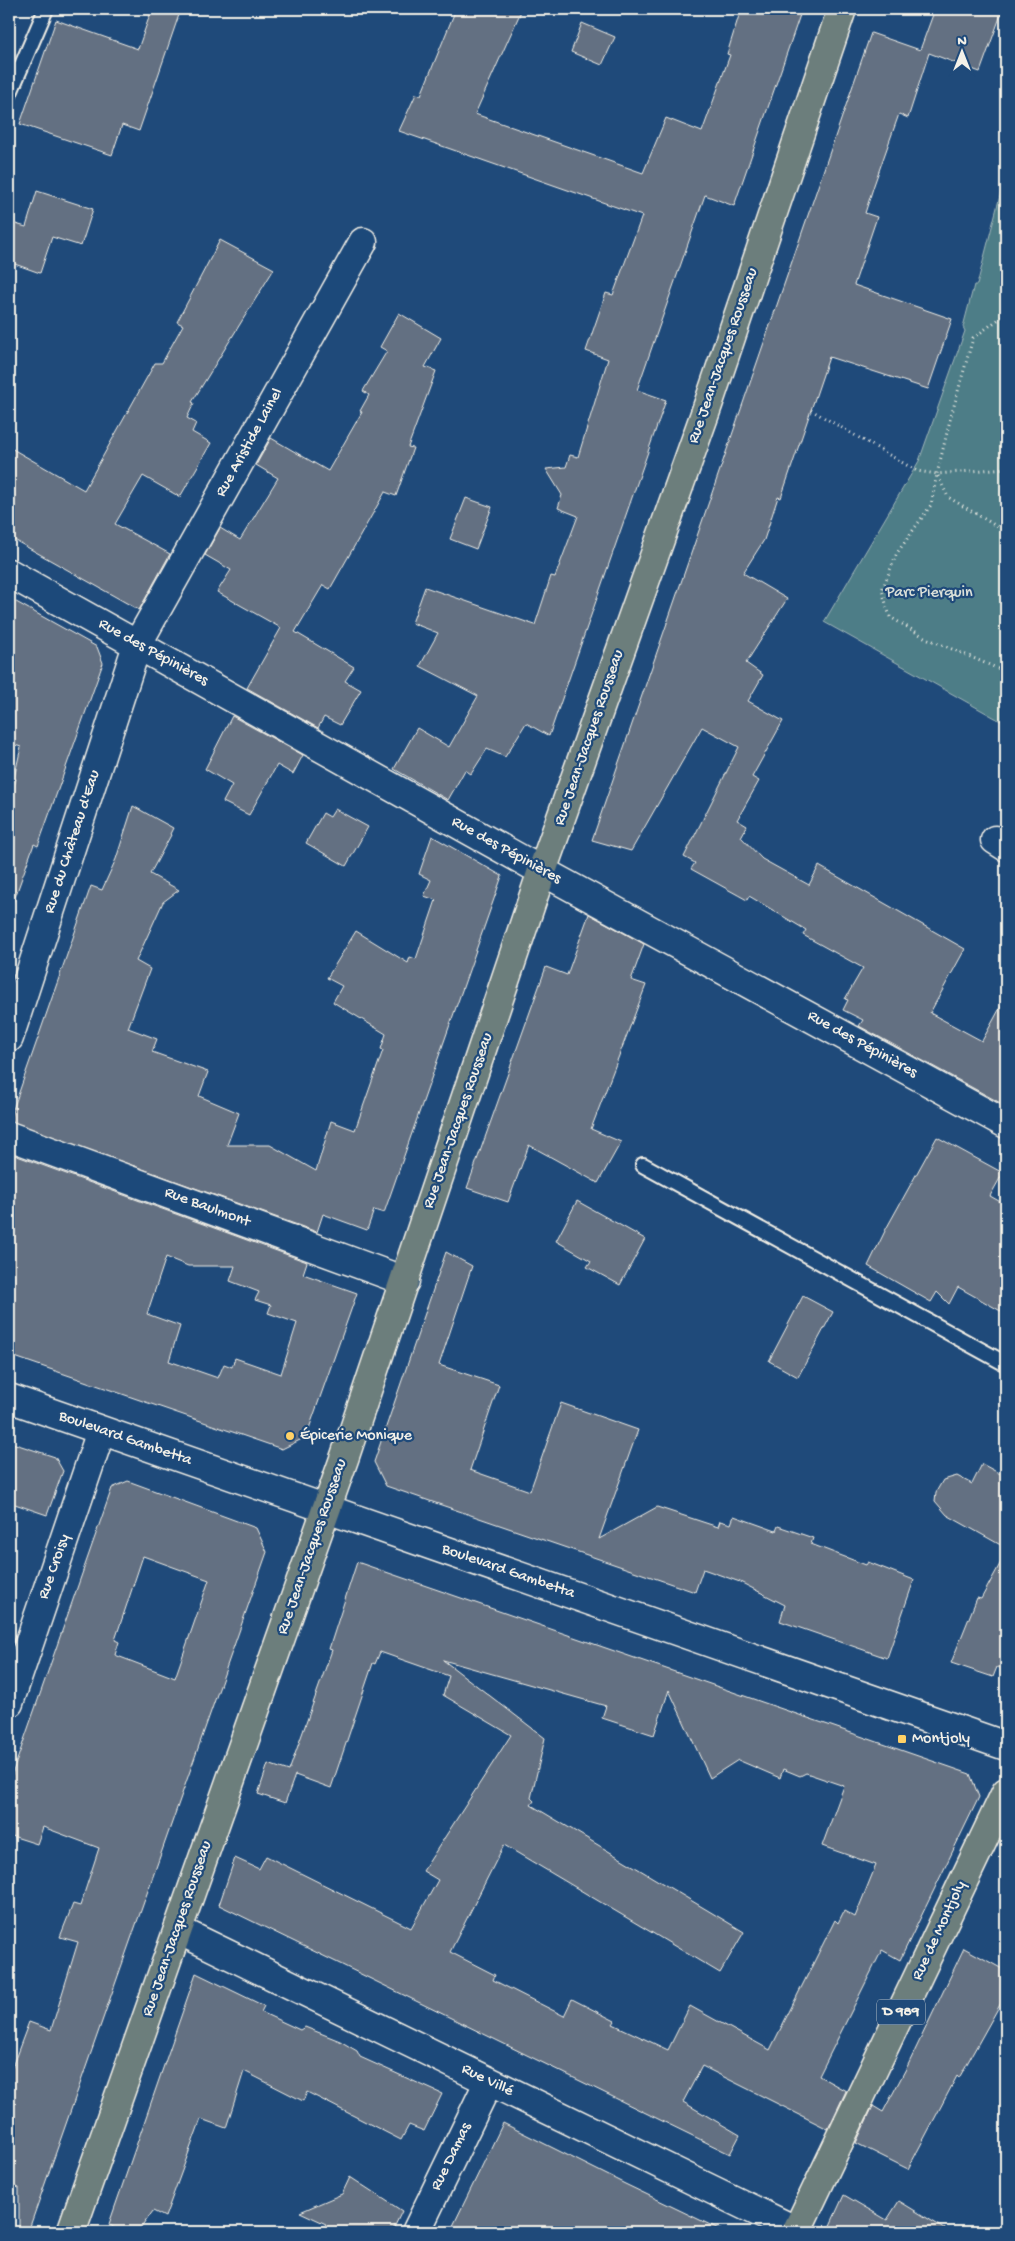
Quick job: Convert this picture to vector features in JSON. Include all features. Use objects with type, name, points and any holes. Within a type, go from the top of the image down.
[{"type":"main road","name":"Rue Jean-Jacques Rousseau","points":[[71,2232],[406,1281],[542,871],[708,405],[842,9]]},
{"type":"main road","name":"Rue de Montjoly","points":[[796,2231],[1006,1792]]},
{"type":"street","name":"Rue Aristide Lainel","points":[[137,645],[362,242]]},
{"type":"street","name":"Rue des Pépinières","points":[[9,573],[542,871],[1006,1124]]},
{"type":"street","name":"Rue du Château d'Eau","points":[[9,1038],[137,645]]},
{"type":"street","name":"Rue Baulmont","points":[[9,1136],[406,1281]]},
{"type":"street","name":"Boulevard Gambetta","points":[[9,1398],[1006,1746]]},
{"type":"street","name":"Rue Croisy","points":[[9,1702],[101,1430]]},
{"type":"street","name":"Rue Villé","points":[[178,1930],[796,2231]]},
{"type":"street","name":"Rue Damas","points":[[416,2232],[489,2081]]},
{"type":"lane","points":[[9,95],[46,9]]},
{"type":"lane","points":[[643,1165],[1006,1364]]},
{"type":"path","points":[[1006,314],[972,338],[950,420],[931,505],[897,552],[882,590],[890,616],[926,638],[1006,672]]},
{"type":"path","points":[[811,410],[917,471],[938,474],[1006,468]]},
{"type":"path","points":[[938,474],[948,497],[1006,532]]},
{"type":"green space","name":"Parc Pierquin","points":[[1004,180],[1006,180],[1006,724],[824,622],[919,461],[965,331],[963,327],[974,285],[977,285]]},
{"type":"building","points":[[152,9],[181,9],[139,131],[122,125],[112,155],[20,124],[56,20],[138,49]]},
{"type":"building","points":[[456,9],[522,9],[475,114],[643,173],[666,118],[702,132],[730,55],[727,54],[741,9],[802,9],[734,206],[705,195],[637,390],[666,400],[549,736],[526,723],[505,757],[487,749],[471,774],[465,770],[448,800],[394,769],[417,728],[449,747],[478,696],[420,666],[438,633],[412,623],[425,587],[535,625],[551,576],[555,577],[578,516],[558,508],[562,495],[546,469],[566,467],[570,455],[578,457],[608,359],[586,351],[606,293],[613,295],[642,216],[399,131],[416,94],[421,95]]},
{"type":"building","points":[[935,9],[1003,9],[980,72],[929,53],[908,118],[899,114],[874,185],[865,213],[877,217],[854,285],[952,319],[928,389],[829,357],[781,498],[778,497],[764,540],[743,573],[787,599],[746,663],[763,675],[748,701],[783,721],[752,777],[759,781],[737,820],[747,826],[741,837],[762,859],[809,885],[819,866],[965,949],[930,1013],[982,1041],[1006,997],[1006,1106],[859,1026],[863,1020],[843,1010],[848,1000],[845,999],[863,968],[803,935],[806,930],[749,896],[747,900],[691,869],[695,863],[684,857],[739,747],[702,727],[631,851],[592,840],[871,33],[920,50]]},
{"type":"building","points":[[582,23],[615,37],[602,65],[571,52]]},
{"type":"building","points":[[37,191],[93,209],[81,246],[52,237],[40,273],[9,262],[9,222],[26,227]]},
{"type":"building","points":[[220,240],[274,269],[192,402],[194,403],[187,418],[196,423],[192,432],[211,443],[180,497],[143,476],[115,524],[170,554],[139,610],[9,537],[9,447],[84,490],[155,363],[162,363],[183,325],[177,322]]},
{"type":"building","points":[[399,313],[441,338],[425,367],[436,371],[408,447],[413,448],[396,496],[385,492],[330,589],[323,585],[295,632],[354,667],[345,681],[361,690],[340,725],[324,717],[318,728],[247,688],[281,628],[217,592],[231,570],[205,555],[220,528],[240,540],[278,478],[256,465],[271,438],[328,471],[362,412],[360,411],[369,395],[363,391],[387,351],[380,347]]},
{"type":"building","points":[[466,498],[492,507],[476,549],[450,539]]},
{"type":"building","points":[[9,598],[97,647],[103,663],[38,846],[34,844],[13,903],[9,902],[9,804],[16,779],[14,778],[21,747],[9,743]]},
{"type":"building","points":[[232,716],[303,755],[293,774],[277,765],[249,815],[223,802],[232,785],[205,769]]},
{"type":"building","points":[[133,806],[173,828],[150,874],[179,890],[163,902],[136,961],[150,969],[128,1028],[157,1039],[152,1052],[208,1072],[199,1096],[239,1113],[227,1145],[270,1145],[316,1171],[331,1121],[355,1130],[383,1050],[381,1049],[386,1034],[333,1002],[342,986],[327,978],[356,931],[408,963],[410,957],[416,959],[436,900],[424,896],[431,880],[419,874],[432,836],[502,876],[384,1213],[374,1210],[367,1230],[323,1214],[317,1232],[9,1121],[91,886],[102,890],[116,859]]},
{"type":"building","points":[[335,809],[368,827],[346,866],[306,843],[323,813],[330,817]]},
{"type":"building","points":[[589,914],[644,944],[631,980],[646,985],[591,1129],[621,1142],[598,1183],[529,1145],[508,1202],[467,1188],[546,967],[567,975]]},
{"type":"building","points":[[937,1137],[1003,1173],[990,1196],[1006,1205],[1006,1314],[958,1287],[949,1304],[937,1292],[931,1302],[868,1266],[886,1229]]},
{"type":"building","points":[[9,1153],[307,1262],[303,1274],[357,1293],[306,1437],[282,1449],[9,1355]],"holes":[[[166,1257],[188,1266],[235,1266],[230,1281],[259,1292],[255,1300],[271,1305],[268,1313],[297,1323],[281,1374],[235,1358],[232,1367],[224,1364],[218,1378],[169,1361],[180,1326],[147,1314]]]},
{"type":"building","points":[[577,1201],[645,1239],[620,1285],[587,1267],[591,1261],[556,1241]]},
{"type":"building","points":[[446,1252],[472,1266],[439,1365],[499,1385],[470,1470],[530,1491],[561,1403],[638,1430],[599,1539],[657,1507],[718,1527],[720,1521],[731,1524],[734,1516],[776,1531],[778,1526],[813,1538],[811,1544],[866,1565],[868,1562],[914,1580],[887,1658],[780,1621],[785,1605],[740,1582],[703,1569],[695,1592],[386,1486],[374,1462]]},
{"type":"building","points":[[803,1296],[833,1312],[798,1377],[769,1361]]},
{"type":"building","points":[[9,1442],[55,1457],[63,1471],[47,1515],[9,1502]]},
{"type":"building","points":[[982,1464],[1006,1477],[1006,1548],[947,1515],[935,1501],[936,1492],[943,1480],[957,1476],[972,1484]]},
{"type":"building","points":[[128,1481],[256,1528],[267,1552],[28,2232],[19,2232],[19,2188],[9,2184],[9,2139],[14,2129],[9,2127],[9,2106],[12,2094],[9,2093],[9,2075],[29,2022],[51,2030],[78,1942],[60,1937],[73,1904],[80,1906],[99,1848],[43,1827],[37,1844],[9,1835],[9,1783],[112,1488]],"holes":[[[143,1556],[209,1580],[175,1678],[115,1655],[119,1642],[115,1640]]]},
{"type":"building","points":[[1006,1553],[1006,1670],[997,1667],[993,1677],[951,1663],[977,1598],[981,1599]]},
{"type":"building","points":[[357,1562],[970,1774],[979,1797],[900,1960],[882,1950],[819,2076],[846,2091],[828,2129],[702,2066],[683,2102],[740,2135],[730,2154],[219,1905],[235,1858],[259,1869],[266,1856],[411,1928],[438,1880],[423,1871],[511,1735],[443,1695],[449,1676],[380,1652],[375,1664],[373,1663],[331,1788],[295,1775],[285,1803],[258,1794],[268,1764],[289,1771],[332,1650],[329,1649]],"holes":[[[443,1660],[606,1706],[602,1718],[654,1735],[669,1690],[710,1778],[738,1760],[780,1778],[783,1769],[800,1776],[806,1773],[844,1786],[822,1846],[876,1865],[855,1917],[844,1911],[838,1923],[835,1920],[770,2050],[690,2006],[668,2050],[613,2024],[615,2021],[572,1999],[564,2016],[493,1980],[495,1975],[450,1952],[504,1845],[720,1973],[744,1932],[531,1805],[534,1801],[531,1798],[545,1738]]]},
{"type":"building","points":[[964,1948],[1006,1971],[1006,1994],[959,2078],[957,2076],[908,2169],[856,2143],[873,2106],[883,2112],[908,2065]]},
{"type":"building","points":[[196,1973],[264,2006],[261,2012],[300,2030],[305,2027],[340,2041],[357,2051],[360,2057],[442,2094],[424,2131],[409,2125],[401,2140],[307,2092],[303,2101],[244,2071],[226,2128],[201,2119],[165,2217],[153,2211],[138,2232],[120,2232],[109,2224]]},
{"type":"building","points":[[503,2123],[625,2184],[725,2232],[450,2232]]},
{"type":"building","points":[[350,2177],[402,2211],[392,2232],[322,2232],[326,2224],[300,2212],[342,2194]]},
{"type":"building","points":[[844,2195],[887,2220],[899,2201],[950,2232],[827,2232]]},
{"type":"place","name":"Épicerie Monique","points":[[290,1436]]},
{"type":"place","name":"Montjoly","points":[[902,1739]]}]
